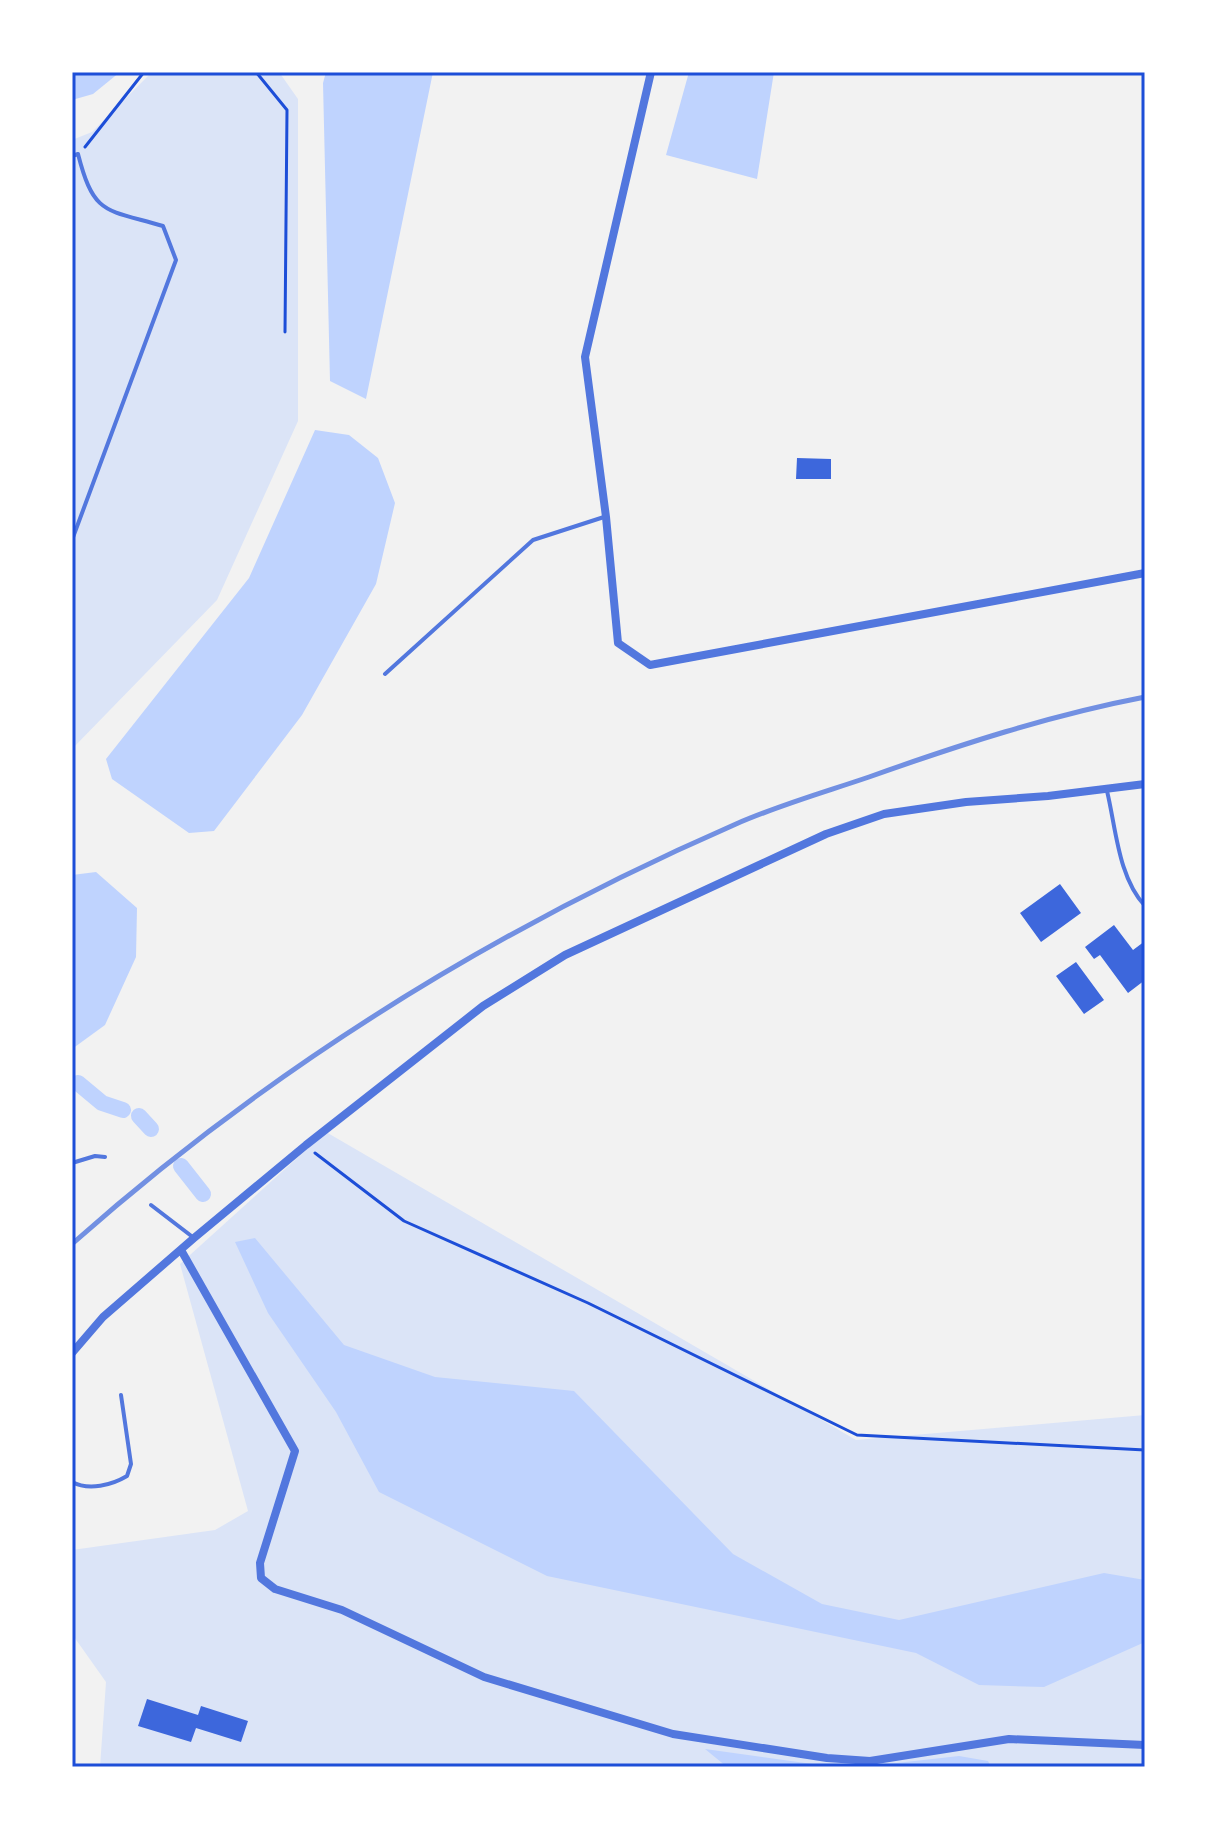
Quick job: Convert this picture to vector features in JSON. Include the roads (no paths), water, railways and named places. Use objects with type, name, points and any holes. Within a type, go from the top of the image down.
[{"type":"street","points":[[651,72],[585,357],[606,517],[618,643],[650,665],[1145,573]]},
{"type":"street","points":[[72,1353],[103,1317],[306,1145],[483,1006],[565,955],[826,834],[884,814],[966,802],[1145,784]]},
{"type":"street","points":[[181,1250],[295,1451],[260,1563],[261,1578],[275,1589],[342,1610],[484,1677],[673,1734],[827,1758],[870,1761],[1009,1739],[1145,1745]]},
{"type":"lane","points":[[72,540],[176,260],[163,226],[97,203],[86,186],[75,155]]},
{"type":"lane","points":[[385,674],[533,540],[606,517]]},
{"type":"lane","points":[[1107,788],[1124,868],[1137,897],[1145,906]]},
{"type":"lane","points":[[72,1163],[95,1156],[105,1157]]},
{"type":"lane","points":[[151,1205],[194,1238]]},
{"type":"lane","points":[[72,1482],[80,1486],[113,1484],[127,1476],[131,1464],[121,1395]]},
{"type":"water","points":[[72,72],[120,72],[93,94],[72,100]]},
{"type":"water","points":[[326,72],[433,72],[366,399],[330,381],[323,83]]},
{"type":"water","points":[[689,72],[774,72],[757,179],[666,155]]},
{"type":"water","points":[[315,430],[349,435],[378,458],[395,503],[376,584],[302,715],[214,831],[189,833],[112,779],[106,759],[249,578]]},
{"type":"water","points":[[96,872],[137,908],[136,957],[105,1025],[72,1049],[72,875]]},
{"type":"water","points":[[255,1238],[344,1345],[435,1377],[574,1391],[733,1554],[822,1604],[899,1620],[1104,1573],[1145,1580],[1145,1642],[1044,1687],[979,1685],[916,1653],[547,1576],[379,1492],[336,1412],[268,1313],[235,1242]]},
{"type":"water","points":[[705,1749],[834,1767],[727,1767]]},
{"type":"water","points":[[959,1756],[988,1761],[991,1767],[861,1767]]},
{"type":"waterway","points":[[78,1083],[102,1103],[123,1110]]},
{"type":"waterway","points":[[139,1116],[151,1129]]},
{"type":"waterway","points":[[181,1166],[203,1194]]},
{"type":"railway","points":[[72,1244],[225,1119],[305,1062],[472,957],[558,909],[646,865],[769,811],[1006,732],[1145,697]]}]
